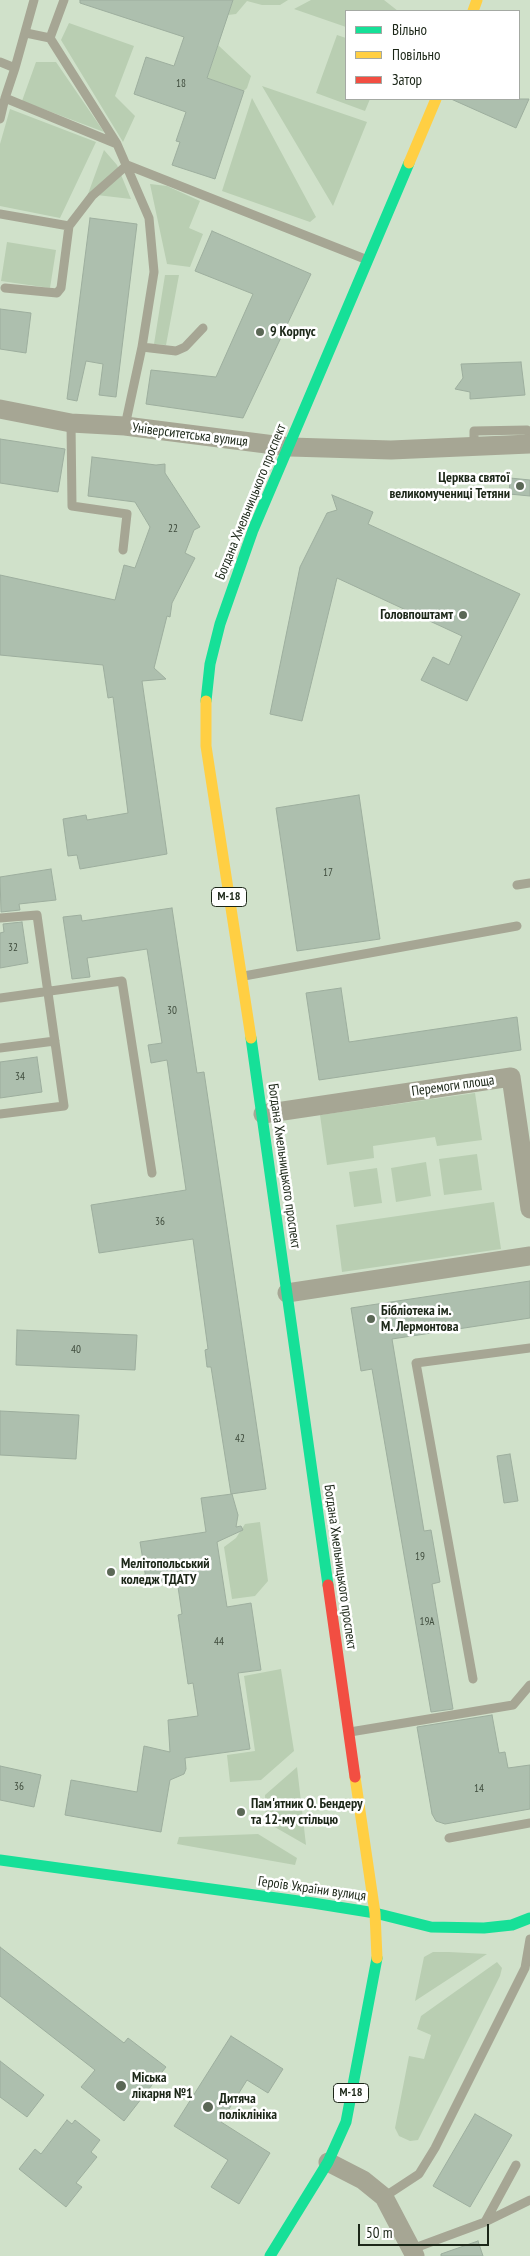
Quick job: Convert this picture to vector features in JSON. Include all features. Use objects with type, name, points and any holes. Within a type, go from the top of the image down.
[{"type":"main road","name":"Богдана Хмельницького проспект","points":[[270,2256],[328,2162],[346,2122],[377,1957],[375,1913],[286,1293],[263,1114],[206,746],[206,698],[210,664],[220,624],[253,530],[290,447],[436,100]]},
{"type":"main road","name":"Героїв України вулиця","points":[[0,1854],[88,1873]]},
{"type":"main road","name":"Героїв України вулиця","points":[[0,1860],[375,1913],[430,1927],[456,1928],[512,1925],[530,1918]]},
{"type":"street","name":"Університетська вулиця","points":[[0,409],[71,423],[125,426],[290,447],[391,450],[530,444]]},
{"type":"street","name":"Перемоги площа","points":[[263,1114],[511,1077],[530,1210]]},
{"type":"street","points":[[286,1293],[530,1256]]},
{"type":"street","points":[[328,2162],[363,2180],[384,2196],[413,2252]]},
{"type":"lane","points":[[0,119],[34,0]]},
{"type":"lane","points":[[50,38],[64,0]]},
{"type":"lane","points":[[26,32],[50,38],[117,144],[149,218],[154,272],[142,348],[125,426]]},
{"type":"lane","points":[[0,62],[15,68]]},
{"type":"lane","points":[[6,98],[117,144]]},
{"type":"lane","points":[[127,165],[368,260]]},
{"type":"lane","points":[[5,288],[57,293],[60,288],[69,226],[92,196],[127,165]]},
{"type":"lane","points":[[0,214],[69,226]]},
{"type":"lane","points":[[142,348],[176,351],[185,347],[203,328]]},
{"type":"lane","points":[[71,423],[72,506],[127,514],[123,550]]},
{"type":"lane","points":[[474,446],[474,431],[527,430],[530,435]]},
{"type":"lane","points":[[517,885],[530,883]]},
{"type":"lane","points":[[0,918],[37,914],[64,1106],[0,1114]]},
{"type":"lane","points":[[241,976],[517,926]]},
{"type":"lane","points":[[0,998],[122,981],[152,1173]]},
{"type":"lane","points":[[0,1048],[55,1041]]},
{"type":"lane","points":[[473,1679],[416,1363],[530,1348]]},
{"type":"lane","points":[[348,1732],[513,1705],[530,1685]]},
{"type":"lane","points":[[450,1838],[530,1823]]},
{"type":"lane","points":[[384,2196],[419,2174],[435,2148],[525,1968],[530,1938]]},
{"type":"lane","points":[[485,2222],[516,2165]]},
{"type":"lane","points":[[413,2252],[485,2222],[530,2200]]},
{"type":"green space","points":[[233,0],[288,0],[280,5],[262,5],[247,1],[236,14],[228,15]]},
{"type":"green space","points":[[311,0],[384,0],[397,10],[345,10],[345,27],[294,9]]},
{"type":"green space","points":[[69,23],[134,46],[115,96],[135,116],[123,142],[61,40]]},
{"type":"green space","points":[[337,35],[345,38],[345,100],[370,100],[365,111],[316,93]]},
{"type":"green space","points":[[218,45],[251,76],[244,91],[207,78]]},
{"type":"green space","points":[[36,62],[56,62],[104,132],[22,101]]},
{"type":"green space","points":[[262,86],[367,122],[333,206]]},
{"type":"green space","points":[[252,98],[316,217],[310,222],[222,191]]},
{"type":"green space","points":[[10,109],[96,142],[60,218],[0,206],[0,144]]},
{"type":"green space","points":[[104,150],[117,165],[131,199],[88,194]]},
{"type":"green space","points":[[150,184],[167,186],[200,201],[189,228],[203,234],[190,267],[167,264]]},
{"type":"green space","points":[[7,242],[56,250],[50,288],[1,281]]},
{"type":"green space","points":[[165,275],[179,275],[166,345],[154,344]]},
{"type":"green space","points":[[475,1093],[482,1140],[437,1146],[435,1137],[373,1146],[374,1158],[327,1165],[320,1115]]},
{"type":"green space","points":[[477,1154],[482,1190],[444,1195],[439,1159]]},
{"type":"green space","points":[[426,1162],[431,1196],[396,1202],[391,1168]]},
{"type":"green space","points":[[377,1168],[382,1203],[354,1207],[349,1172]]},
{"type":"green space","points":[[494,1202],[501,1249],[342,1272],[336,1225]]},
{"type":"green space","points":[[260,1522],[268,1581],[255,1596],[232,1599],[224,1547],[236,1538],[245,1524]]},
{"type":"green space","points":[[281,1669],[294,1751],[261,1780],[230,1782],[227,1755],[255,1751],[244,1676]]},
{"type":"green space","points":[[297,1767],[306,1845],[266,1822],[265,1795]]},
{"type":"green space","points":[[258,1834],[297,1858],[295,1865],[177,1844],[179,1837]]},
{"type":"green space","points":[[433,1952],[487,1954],[415,2001],[424,1957]]},
{"type":"green space","points":[[497,1962],[502,1968],[500,1976],[418,2140],[410,2141],[399,2136],[395,2128],[409,2056],[424,2059],[431,2035],[417,2029],[421,2016]]},
{"type":"building","points":[[80,0],[233,0],[207,78],[244,91],[215,179],[172,165],[180,142],[176,141],[186,112],[134,94],[146,57],[174,66],[184,37],[80,3]]},
{"type":"building","points":[[529,99],[516,128],[453,100]]},
{"type":"building","points":[[90,218],[137,224],[116,397],[99,395],[103,364],[86,361],[77,401],[67,399]]},
{"type":"building","name":"9 Корпус","points":[[212,231],[311,274],[243,418],[146,404],[151,370],[216,377],[253,294],[195,271]]},
{"type":"building","points":[[0,309],[31,313],[26,353],[0,349]]},
{"type":"building","points":[[521,362],[525,395],[470,399],[470,392],[455,389],[463,378],[461,364]]},
{"type":"building","points":[[0,439],[65,449],[58,492],[0,483]]},
{"type":"building","points":[[92,457],[156,465],[165,464],[165,473],[200,527],[194,530],[185,553],[195,558],[172,603],[170,617],[167,616],[154,668],[166,679],[142,681],[167,854],[80,869],[77,855],[68,856],[63,819],[86,815],[87,820],[128,813],[113,697],[108,698],[103,665],[0,655],[0,575],[115,600],[124,565],[135,568],[150,527],[135,502],[88,496]]},
{"type":"building","name":"Церква святої великомучениці Тетяни","points":[[510,478],[530,480],[530,496],[509,494]]},
{"type":"building","name":"Головпоштамт","points":[[332,495],[373,512],[368,524],[520,594],[467,701],[421,680],[433,657],[449,665],[462,636],[337,578],[302,721],[270,714],[300,567],[327,513],[337,510]]},
{"type":"building","points":[[359,795],[380,939],[297,951],[276,808]]},
{"type":"building","points":[[51,869],[56,900],[19,904],[20,910],[1,912],[0,877]]},
{"type":"building","points":[[172,908],[197,1073],[204,1072],[266,1489],[231,1494],[211,1367],[207,1367],[205,1350],[208,1349],[193,1239],[99,1253],[91,1205],[186,1190],[167,1060],[151,1063],[148,1045],[162,1043],[147,949],[87,958],[90,977],[72,979],[63,917],[81,915],[82,921]]},
{"type":"building","points":[[22,922],[28,963],[0,968],[0,933],[4,932],[3,924]]},
{"type":"building","points":[[341,988],[349,1042],[517,1017],[521,1050],[319,1080],[306,993]]},
{"type":"building","points":[[37,1057],[42,1092],[0,1098],[0,1062]]},
{"type":"building","points":[[530,1281],[530,1318],[392,1339],[424,1531],[431,1530],[440,1582],[432,1584],[453,1709],[431,1712],[372,1369],[361,1371],[351,1308]]},
{"type":"building","points":[[17,1330],[137,1335],[135,1370],[16,1365]]},
{"type":"building","points":[[0,1411],[79,1415],[76,1459],[0,1455]]},
{"type":"building","points":[[510,1454],[518,1501],[504,1503],[497,1456]]},
{"type":"building","points":[[232,1494],[238,1515],[236,1527],[241,1526],[243,1530],[217,1542],[227,1607],[251,1603],[261,1670],[238,1673],[250,1749],[185,1758],[186,1769],[184,1774],[170,1780],[161,1832],[65,1815],[71,1780],[137,1792],[144,1746],[170,1752],[168,1720],[198,1716],[193,1683],[188,1684],[178,1615],[182,1614],[177,1580],[147,1585],[140,1542],[206,1532],[201,1498]]},
{"type":"building","points":[[492,1715],[499,1753],[505,1752],[508,1768],[530,1765],[530,1809],[445,1824],[436,1821],[432,1814],[417,1727]]},
{"type":"building","points":[[0,1766],[41,1775],[34,1807],[0,1800]]},
{"type":"building","points":[[0,1947],[124,2043],[128,2038],[166,2067],[124,2121],[81,2087],[95,2070],[0,1996]]},
{"type":"building","name":"Дитяча поліклініка","points":[[231,2036],[283,2069],[268,2093],[247,2080],[221,2122],[270,2153],[239,2204],[211,2187],[228,2160],[174,2126]]},
{"type":"building","points":[[0,2061],[44,2095],[27,2117],[0,2097]]},
{"type":"building","points":[[475,2114],[512,2135],[470,2207],[433,2186]]},
{"type":"building","points":[[67,2120],[72,2124],[75,2120],[100,2140],[91,2152],[97,2157],[76,2183],[82,2187],[66,2207],[19,2169],[35,2149],[41,2154]]},
{"type":"building","points":[[478,2241],[483,2256],[441,2256],[441,2254]]},
{"type":"traffic: fast","points":[[206,701],[210,664],[220,624],[253,530],[409,163]]},
{"type":"traffic: fast","points":[[251,1038],[328,1585]]},
{"type":"traffic: fast","points":[[0,1860],[313,1903],[375,1913],[431,1927],[484,1928],[512,1925],[530,1918]]},
{"type":"traffic: fast","points":[[270,2256],[328,2162],[346,2122],[377,1958]]},
{"type":"traffic: slow","points":[[473,10],[477,0]]},
{"type":"traffic: slow","points":[[409,163],[436,100]]},
{"type":"traffic: slow","points":[[206,701],[206,746],[251,1038]]},
{"type":"traffic: slow","points":[[355,1777],[375,1913],[377,1958]]},
{"type":"traffic: jam","points":[[328,1585],[355,1777]]},
{"type":"place","name":"9 Корпус","points":[[260,332]]},
{"type":"place","name":"Церква святої великомучениці Тетяни","points":[[520,486]]},
{"type":"place","name":"Головпоштамт","points":[[463,615]]},
{"type":"place","name":"Бібліотека ім. М. Лермонтова","points":[[371,1319]]},
{"type":"place","name":"Мелітопольський коледж ТДАТУ","points":[[111,1572]]},
{"type":"place","name":"Пам'ятник О. Бендеру та 12-му стільцю","points":[[241,1812]]},
{"type":"place","name":"Міська лікарня №1","points":[[121,2086]]},
{"type":"place","name":"Дитяча поліклініка","points":[[208,2107]]}]
